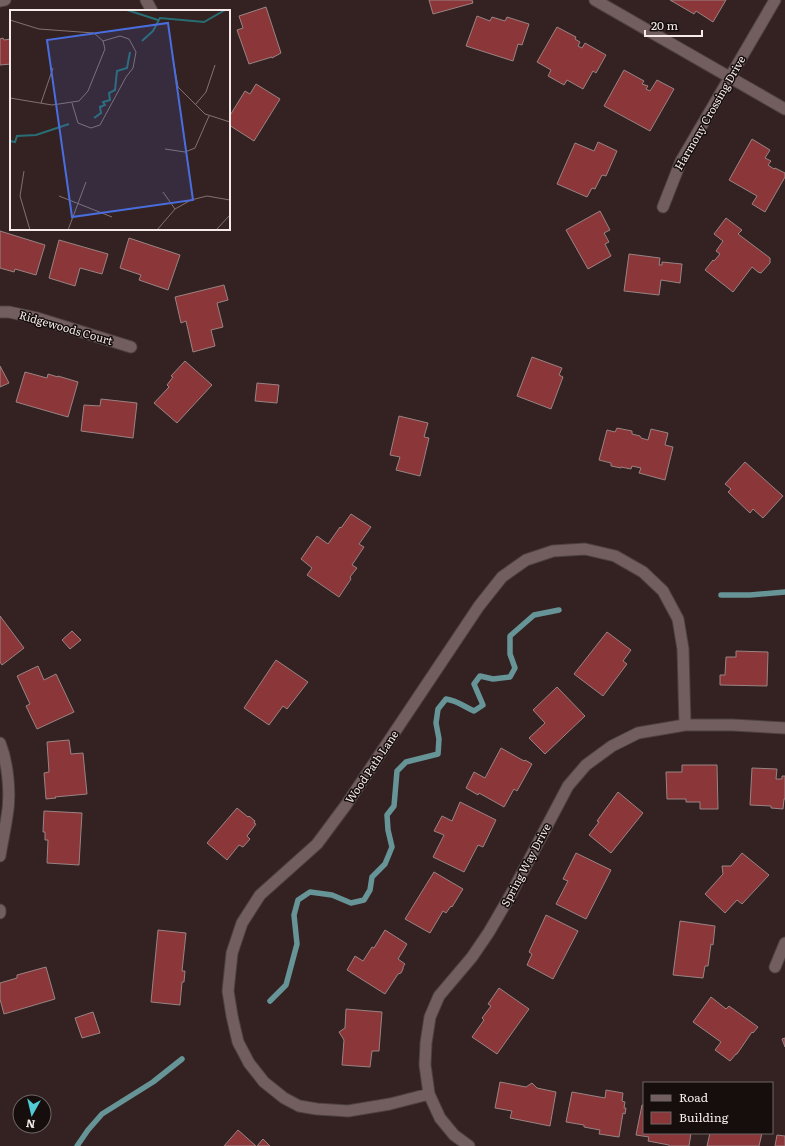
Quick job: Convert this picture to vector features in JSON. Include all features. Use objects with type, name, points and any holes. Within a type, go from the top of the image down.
[{"type":"street","points":[[0,1],[5,0]]},
{"type":"street","points":[[146,0],[151,10]]},
{"type":"street","points":[[595,0],[785,109]]},
{"type":"street","name":"Harmony Crossing Drive","points":[[663,207],[681,161],[775,0]]},
{"type":"street","name":"Ridgewoods Court","points":[[0,312],[9,312],[37,318],[131,347]]},
{"type":"street","name":"Wood Path Lane","points":[[428,1094],[390,1104],[348,1111],[318,1109],[299,1106],[284,1098],[264,1082],[249,1063],[238,1042],[228,991],[232,953],[242,922],[260,895],[317,844],[351,799],[479,606],[502,576],[526,560],[553,551],[585,549],[615,556],[643,572],[663,591],[678,619],[684,649],[685,725]]},
{"type":"street","name":"Spring Way Drive","points":[[469,1146],[454,1135],[440,1118],[428,1094],[425,1065],[426,1043],[430,1017],[439,996],[472,957],[512,894],[568,786],[586,765],[612,746],[638,733],[685,725],[732,725],[785,728]]},
{"type":"street","points":[[0,743],[7,770],[10,792],[8,815],[0,856]]},
{"type":"street","points":[[775,967],[785,943]]},
{"type":"building","points":[[429,0],[472,0],[473,3],[433,14]]},
{"type":"building","points":[[670,0],[726,0],[713,22],[696,11],[694,14]]},
{"type":"building","points":[[266,7],[281,53],[272,58],[249,64],[237,30],[243,28],[239,16]]},
{"type":"building","points":[[477,16],[490,21],[492,17],[505,21],[507,17],[529,24],[522,45],[518,44],[513,61],[466,46]]},
{"type":"building","points":[[557,27],[576,37],[575,39],[580,42],[578,46],[582,48],[585,43],[606,55],[596,73],[593,71],[583,89],[567,80],[564,85],[548,76],[551,70],[537,62]]},
{"type":"building","points":[[0,39],[10,39],[10,64],[0,65]]},
{"type":"building","points":[[624,70],[644,81],[642,84],[648,86],[646,89],[650,91],[657,80],[674,89],[650,131],[604,106]]},
{"type":"building","points":[[256,84],[280,99],[254,141],[230,126],[230,115],[245,91],[250,94]]},
{"type":"building","points":[[752,139],[770,150],[765,158],[771,161],[768,165],[785,173],[785,177],[765,212],[752,204],[757,196],[729,180]]},
{"type":"building","points":[[598,142],[617,151],[606,176],[602,175],[595,189],[592,188],[587,197],[557,184],[575,143],[594,151]]},
{"type":"building","points":[[600,211],[610,230],[604,233],[609,242],[605,244],[611,256],[588,269],[566,230]]},
{"type":"building","points":[[726,218],[742,230],[738,234],[770,258],[770,263],[761,273],[752,267],[733,292],[705,270],[720,254],[716,251],[723,241],[714,234]]},
{"type":"building","points":[[0,231],[45,245],[36,275],[15,269],[14,272],[0,268]]},
{"type":"building","points":[[129,238],[180,255],[168,290],[139,280],[141,275],[120,268]]},
{"type":"building","points":[[59,240],[108,254],[102,274],[80,268],[75,286],[49,278]]},
{"type":"building","points":[[629,254],[660,258],[659,265],[662,265],[662,262],[682,264],[680,283],[661,280],[659,295],[624,291]]},
{"type":"building","points":[[224,285],[228,300],[217,303],[223,327],[211,330],[215,346],[193,352],[186,321],[181,323],[175,297]]},
{"type":"building","points":[[532,357],[562,368],[559,375],[563,377],[551,409],[517,396]]},
{"type":"building","points":[[185,361],[212,385],[177,423],[154,403],[169,387],[167,385],[173,377],[171,376]]},
{"type":"building","points":[[0,366],[9,383],[0,387]]},
{"type":"building","points":[[25,372],[47,378],[48,374],[78,382],[68,417],[16,402]]},
{"type":"building","points":[[257,383],[279,385],[277,403],[255,401]]},
{"type":"building","points":[[101,399],[137,403],[133,438],[81,431],[84,405],[100,406]]},
{"type":"building","points":[[399,416],[428,423],[424,437],[429,438],[420,476],[396,470],[400,457],[390,455]]},
{"type":"building","points":[[617,428],[632,431],[632,434],[648,440],[651,429],[668,433],[665,445],[673,447],[665,480],[639,473],[641,468],[632,466],[631,469],[621,468],[611,466],[611,463],[599,460],[607,430],[615,432]]},
{"type":"building","points":[[745,462],[783,496],[763,518],[753,509],[750,513],[728,492],[731,489],[725,484]]},
{"type":"building","points":[[351,514],[371,527],[359,544],[364,547],[352,565],[357,568],[350,577],[351,579],[339,597],[307,575],[312,568],[301,559],[317,536],[328,544]]},
{"type":"building","points":[[0,616],[24,648],[2,665],[0,662]]},
{"type":"building","points":[[72,631],[81,640],[70,649],[62,640]]},
{"type":"building","points":[[607,632],[631,650],[623,661],[627,664],[603,696],[574,674]]},
{"type":"building","points":[[736,651],[768,652],[767,686],[720,685],[720,675],[725,675],[726,657],[736,657]]},
{"type":"building","points":[[276,660],[308,682],[287,709],[283,706],[269,725],[244,708]]},
{"type":"building","points":[[38,666],[44,680],[56,674],[74,712],[37,729],[26,706],[30,704],[17,676]]},
{"type":"building","points":[[557,687],[585,716],[545,754],[529,738],[545,723],[533,710]]},
{"type":"building","points":[[69,740],[71,754],[83,753],[87,794],[46,799],[44,773],[49,772],[47,742]]},
{"type":"building","points":[[501,748],[532,764],[517,791],[514,789],[504,807],[479,793],[478,795],[466,788],[474,772],[485,778]]},
{"type":"building","points":[[682,765],[717,765],[718,809],[700,809],[700,802],[686,802],[686,799],[667,799],[666,772],[682,772]]},
{"type":"building","points":[[752,768],[777,769],[776,779],[782,779],[782,776],[785,776],[785,799],[783,809],[771,808],[771,806],[750,805]]},
{"type":"building","points":[[618,792],[643,813],[611,853],[589,835]]},
{"type":"building","points":[[460,802],[496,820],[483,847],[478,845],[464,872],[433,857],[444,835],[434,831],[442,816],[452,821]]},
{"type":"building","points":[[237,808],[255,821],[254,823],[256,824],[247,836],[250,839],[243,847],[239,845],[227,860],[207,843]]},
{"type":"building","points":[[44,811],[82,813],[79,865],[47,863],[48,840],[45,840],[45,832],[43,832]]},
{"type":"building","points":[[576,853],[611,870],[586,919],[556,904],[568,881],[563,879]]},
{"type":"building","points":[[742,853],[769,875],[742,904],[737,900],[725,913],[705,894],[723,874],[722,866],[731,866]]},
{"type":"building","points":[[434,872],[463,889],[452,907],[451,906],[446,913],[443,911],[430,933],[405,919]]},
{"type":"building","points":[[546,915],[578,931],[553,979],[527,965],[532,954],[529,952]]},
{"type":"building","points":[[680,921],[715,926],[713,945],[711,944],[708,966],[705,966],[703,978],[673,975]]},
{"type":"building","points":[[158,930],[186,933],[182,971],[185,971],[184,982],[182,982],[180,1005],[151,1002]]},
{"type":"building","points":[[385,930],[407,944],[398,959],[405,964],[403,969],[385,994],[347,970],[355,956],[363,961],[372,947],[374,948]]},
{"type":"building","points":[[46,967],[55,999],[4,1014],[0,999],[0,983],[17,978],[17,975]]},
{"type":"building","points":[[499,988],[529,1009],[497,1054],[472,1037],[484,1020],[482,1018],[491,1006],[488,1004]]},
{"type":"building","points":[[711,997],[726,1009],[729,1006],[758,1027],[753,1033],[752,1032],[737,1054],[730,1061],[715,1050],[721,1042],[693,1022]]},
{"type":"building","points":[[346,1009],[382,1012],[379,1051],[372,1051],[370,1067],[342,1065],[344,1040],[339,1032],[345,1028]]},
{"type":"building","points":[[93,1012],[100,1033],[82,1038],[75,1018]]},
{"type":"building","points":[[785,1038],[785,1047],[782,1039]]},
{"type":"building","points":[[500,1082],[526,1087],[532,1083],[537,1088],[556,1092],[550,1126],[510,1118],[512,1111],[495,1108]]},
{"type":"building","points":[[606,1090],[623,1093],[622,1101],[625,1102],[624,1108],[626,1108],[625,1114],[623,1113],[619,1137],[599,1134],[600,1130],[584,1127],[584,1125],[566,1122],[572,1092],[605,1098]]},
{"type":"building","points":[[642,1105],[643,1134],[691,1134],[689,1146],[669,1146],[648,1141],[649,1137],[636,1135]]},
{"type":"building","points":[[238,1130],[256,1146],[224,1146]]},
{"type":"building","points":[[710,1134],[762,1134],[759,1146],[707,1146]]},
{"type":"building","points":[[777,1135],[785,1136],[785,1146],[775,1146]]},
{"type":"building","points":[[263,1139],[270,1146],[257,1146]]},
{"type":"waterway","points":[[721,595],[750,595],[785,592]]},
{"type":"waterway","points":[[270,1001],[286,985],[297,944],[294,915],[298,900],[310,892],[332,895],[351,903],[364,900],[370,890],[372,877],[385,864],[392,847],[388,830],[387,815],[394,806],[397,771],[406,762],[438,754],[439,739],[436,723],[438,709],[446,699],[457,702],[474,711],[483,705],[474,684],[480,676],[493,679],[510,677],[515,668],[510,654],[510,636],[534,615],[559,610]]},
{"type":"waterway","points":[[77,1146],[102,1114],[153,1082],[182,1059]]}]
